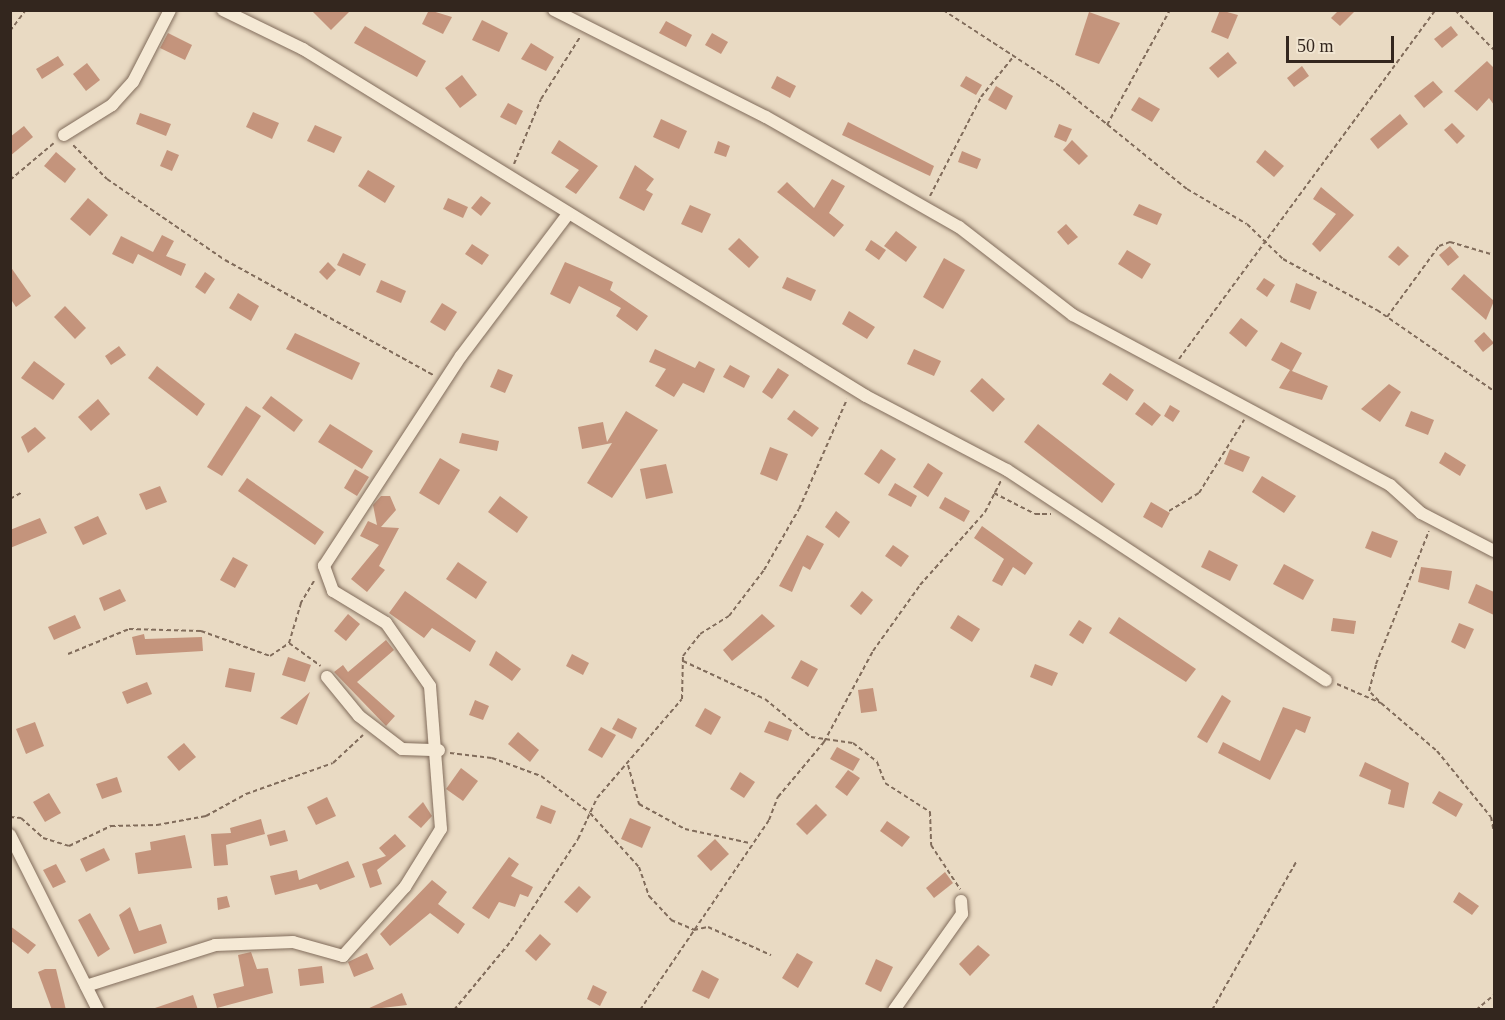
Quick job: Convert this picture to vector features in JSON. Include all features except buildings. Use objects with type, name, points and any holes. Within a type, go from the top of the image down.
[{"type":"street","points":[[64,135],[112,105],[133,82],[170,10]]},
{"type":"street","points":[[223,10],[303,49],[508,178],[852,388],[1007,470],[1059,508],[1326,680]]},
{"type":"street","points":[[554,10],[765,117],[922,209],[959,227],[1073,315],[1232,403],[1390,484],[1434,520],[1494,550]]},
{"type":"street","points":[[86,986],[215,945],[293,942],[342,956],[405,887],[441,829],[439,750],[430,686],[386,623],[333,591],[324,566],[446,380],[568,214]]},
{"type":"street","points":[[327,677],[372,726],[402,749],[439,750]]},
{"type":"street","points":[[10,835],[98,1010]]},
{"type":"street","points":[[894,1010],[962,914],[961,901]]},
{"type":"path","points":[[10,31],[26,10]]},
{"type":"path","points":[[943,10],[1014,56],[1265,241],[1283,259],[1388,317],[1494,391]]},
{"type":"path","points":[[1107,125],[1170,10]]},
{"type":"path","points":[[1172,368],[1434,10]]},
{"type":"path","points":[[1455,10],[1494,50]]},
{"type":"path","points":[[508,178],[541,99],[587,27]]},
{"type":"path","points":[[922,209],[981,97],[1014,56]]},
{"type":"path","points":[[10,180],[64,135],[107,179],[225,260],[325,319],[446,380]]},
{"type":"path","points":[[1388,317],[1439,246],[1450,242],[1494,255]]},
{"type":"path","points":[[454,1010],[511,941],[590,813],[682,699],[683,661],[700,634],[729,616],[764,570],[799,509],[852,388]]},
{"type":"path","points":[[1169,511],[1199,493],[1221,452],[1238,436],[1244,421],[1232,403]]},
{"type":"path","points":[[640,1010],[750,843],[769,820],[778,797],[824,742],[873,651],[994,493],[1007,470]]},
{"type":"path","points":[[10,499],[21,493]]},
{"type":"path","points":[[994,493],[1035,514],[1047,517],[1059,508]]},
{"type":"path","points":[[1434,520],[1376,664],[1369,691],[1437,751],[1491,817],[1494,832]]},
{"type":"path","points":[[68,654],[129,629],[201,631],[270,656],[289,644],[301,603],[324,566]]},
{"type":"path","points":[[289,644],[316,659],[327,677]]},
{"type":"path","points":[[683,661],[765,699],[824,742],[854,743],[877,762],[885,783],[930,812],[932,845],[959,884],[961,901]]},
{"type":"path","points":[[1326,680],[1381,703]]},
{"type":"path","points":[[10,817],[21,818],[43,838],[69,846],[111,826],[157,825],[206,816],[246,794],[333,763],[372,726]]},
{"type":"path","points":[[439,750],[521,766],[590,813],[639,867],[649,896],[671,920],[694,930],[708,927],[771,955]]},
{"type":"path","points":[[628,765],[639,804],[685,829],[750,843]]},
{"type":"path","points":[[1212,1010],[1296,862]]},
{"type":"path","points":[[1476,1010],[1494,995]]}]
